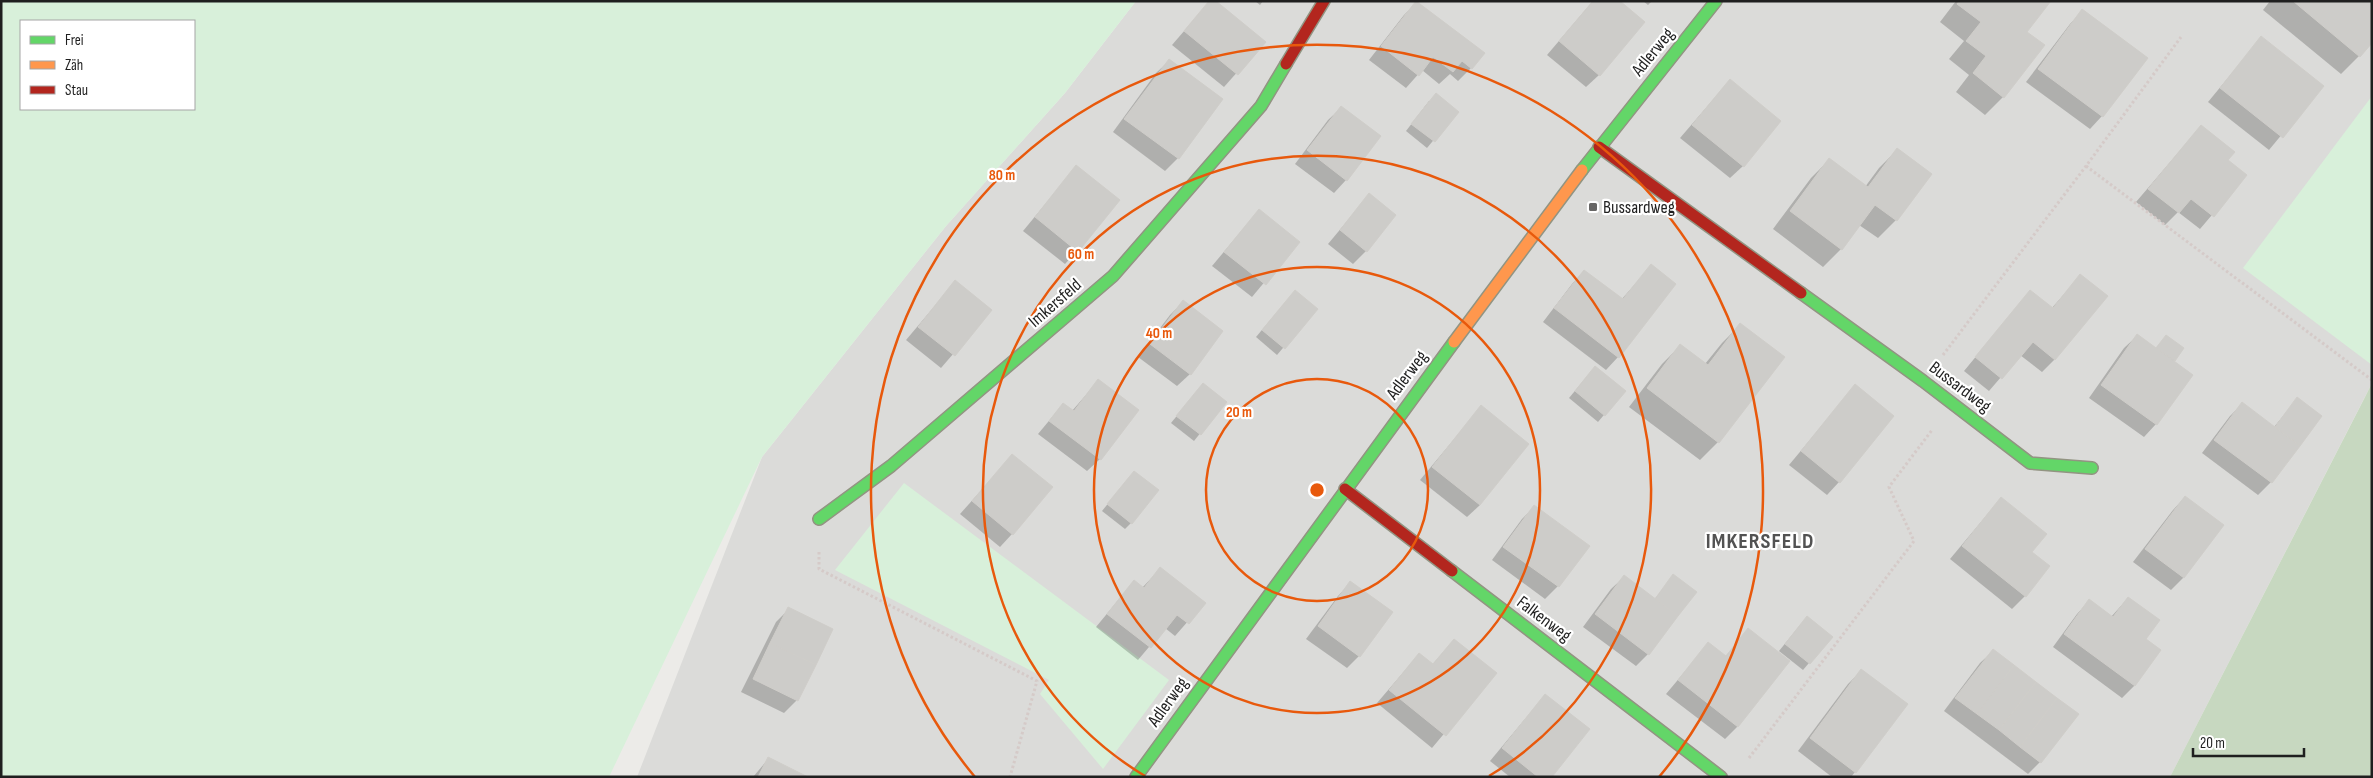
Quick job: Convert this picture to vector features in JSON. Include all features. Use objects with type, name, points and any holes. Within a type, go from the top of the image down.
[{"type":"street","name":"Imkersfeld","points":[[819,519],[891,466],[1113,276],[1261,106],[1324,1]]},
{"type":"street","name":"Adlerweg","points":[[1136,777],[1345,489],[1599,147],[1716,1]]},
{"type":"street","name":"Bussardweg","points":[[1599,147],[1923,381],[2030,463],[2092,468]]},
{"type":"street","name":"Falkenweg","points":[[1345,489],[1721,777]]},
{"type":"path","points":[[1923,381],[2181,37]]},
{"type":"path","points":[[2086,166],[2372,380]]},
{"type":"path","points":[[1747,761],[1914,541],[1889,487],[1952,403]]},
{"type":"path","points":[[819,519],[819,569],[1037,681],[1010,777]]},
{"type":"shaded area","points":[[1136,1],[2372,1],[2372,383],[2170,777],[637,777],[762,457],[946,226],[1065,93]]},
{"type":"green space","points":[[1,1],[1136,1],[1065,93],[946,226],[762,457],[609,777],[1,777]]},
{"type":"green space","points":[[2372,96],[2372,365],[2243,268]]},
{"type":"green space","points":[[2372,383],[2372,777],[2170,777],[2364,399]]},
{"type":"green space","points":[[904,483],[1169,680],[1103,769],[1040,694],[1049,680],[835,570]]},
{"type":"building","points":[[1209,1],[1216,1],[1266,42],[1238,75],[1184,31]]},
{"type":"building","points":[[1416,1],[1485,53],[1472,69],[1462,61],[1453,72],[1433,57],[1419,76],[1381,46]]},
{"type":"building","points":[[1593,1],[1620,1],[1645,22],[1600,76],[1559,41]]},
{"type":"building","points":[[1959,1],[2051,1],[2027,32],[2045,45],[2004,98],[1973,73],[1986,56],[1966,41],[1981,22],[1957,4]]},
{"type":"building","points":[[2293,1],[2372,1],[2372,43],[2360,57]]},
{"type":"building","points":[[2082,9],[2148,58],[2103,117],[2038,69]]},
{"type":"building","points":[[2261,36],[2324,86],[2283,138],[2220,88]]},
{"type":"building","points":[[1169,59],[1223,99],[1179,159],[1124,119]]},
{"type":"building","points":[[1730,79],[1781,121],[1744,167],[1692,125]]},
{"type":"building","points":[[1436,93],[1459,112],[1435,142],[1411,124]]},
{"type":"building","points":[[1341,106],[1381,136],[1347,181],[1307,150]]},
{"type":"building","points":[[2201,125],[2235,152],[2228,160],[2247,175],[2214,217],[2191,199],[2179,213],[2148,189]]},
{"type":"building","points":[[1897,148],[1932,174],[1897,221],[1875,205],[1842,250],[1790,211],[1829,158],[1868,187]]},
{"type":"building","points":[[1076,165],[1120,200],[1078,252],[1035,217]]},
{"type":"building","points":[[1369,193],[1396,215],[1367,252],[1340,230]]},
{"type":"building","points":[[1259,209],[1300,242],[1266,285],[1224,252]]},
{"type":"building","points":[[1651,264],[1676,284],[1619,358],[1554,308],[1584,270],[1623,299]]},
{"type":"building","points":[[2080,274],[2108,296],[2055,360],[2033,342],[2002,379],[1975,357],[2030,290],[2053,308]]},
{"type":"building","points":[[955,280],[992,310],[955,356],[918,327]]},
{"type":"building","points":[[1295,290],[1318,309],[1285,349],[1262,330]]},
{"type":"building","points":[[1183,300],[1223,331],[1191,375],[1150,344]]},
{"type":"building","points":[[1740,323],[1785,357],[1719,443],[1647,388],[1680,344],[1708,365]]},
{"type":"building","points":[[2137,334],[2193,375],[2157,425],[2101,385]]},
{"type":"building","points":[[2166,335],[2184,348],[2175,361],[2156,348]]},
{"type":"building","points":[[1595,366],[1626,391],[1605,416],[1575,391]]},
{"type":"building","points":[[1098,379],[1139,410],[1101,460],[1049,421],[1063,403],[1074,411]]},
{"type":"building","points":[[1203,383],[1227,402],[1201,435],[1176,416]]},
{"type":"building","points":[[1855,384],[1894,416],[1840,483],[1801,451]]},
{"type":"building","points":[[2297,397],[2322,416],[2300,446],[2275,427]]},
{"type":"building","points":[[2242,402],[2300,446],[2272,483],[2214,440]]},
{"type":"building","points":[[1481,405],[1529,444],[1480,505],[1432,467]]},
{"type":"building","points":[[1012,454],[1053,487],[1013,535],[972,501]]},
{"type":"building","points":[[1134,471],[1159,490],[1132,524],[1107,504]]},
{"type":"building","points":[[2185,496],[2224,525],[2184,578],[2145,549]]},
{"type":"building","points":[[2001,497],[2047,534],[2032,552],[2050,566],[2026,597],[1962,546]]},
{"type":"building","points":[[1534,505],[1590,546],[1559,587],[1503,547]]},
{"type":"building","points":[[1160,567],[1206,603],[1189,624],[1177,615],[1151,648],[1107,614],[1134,580],[1144,588]]},
{"type":"building","points":[[1673,574],[1697,592],[1678,616],[1655,599]]},
{"type":"building","points":[[1624,575],[1678,616],[1649,655],[1595,614]]},
{"type":"building","points":[[1350,581],[1393,612],[1360,657],[1318,626]]},
{"type":"building","points":[[2128,597],[2160,620],[2146,639],[2161,650],[2135,686],[2064,634],[2089,599],[2113,617]]},
{"type":"building","points":[[788,607],[833,629],[816,665],[770,643]]},
{"type":"building","points":[[1807,616],[1833,637],[1810,664],[1785,644]]},
{"type":"building","points":[[1748,628],[1790,661],[1738,727],[1678,680],[1708,642],[1726,656]]},
{"type":"building","points":[[1454,639],[1497,673],[1446,736],[1389,690],[1419,653],[1433,664]]},
{"type":"building","points":[[770,643],[816,665],[798,701],[753,679]]},
{"type":"building","points":[[1993,649],[2014,665],[1977,714],[1955,698]]},
{"type":"building","points":[[2014,665],[2036,682],[1999,730],[1977,714]]},
{"type":"building","points":[[1861,669],[1908,704],[1856,773],[1810,738]]},
{"type":"building","points":[[2036,682],[2057,698],[2020,747],[1999,730]]},
{"type":"building","points":[[1545,694],[1590,729],[1552,777],[1538,777],[1502,748]]},
{"type":"building","points":[[2057,698],[2079,714],[2041,763],[2020,747]]},
{"type":"building","points":[[768,757],[808,777],[758,777]]},
{"type":"traffic: fast","points":[[1582,170],[1716,1]]},
{"type":"traffic: fast","points":[[819,519],[891,466],[1113,276],[1261,106],[1286,64]]},
{"type":"traffic: fast","points":[[1801,293],[1923,381],[2030,463],[2092,468]]},
{"type":"traffic: fast","points":[[1136,777],[1454,342]]},
{"type":"traffic: fast","points":[[1452,571],[1721,777]]},
{"type":"traffic: slow","points":[[1454,342],[1582,170]]},
{"type":"traffic: jam","points":[[1286,64],[1324,1]]},
{"type":"traffic: jam","points":[[1599,147],[1801,293]]},
{"type":"traffic: jam","points":[[1345,489],[1452,571]]},
{"type":"place","name":"Bussardweg","points":[[1593,207]]},
{"type":"district","name":"IMKERSFELD","points":[[1760,541]]}]
